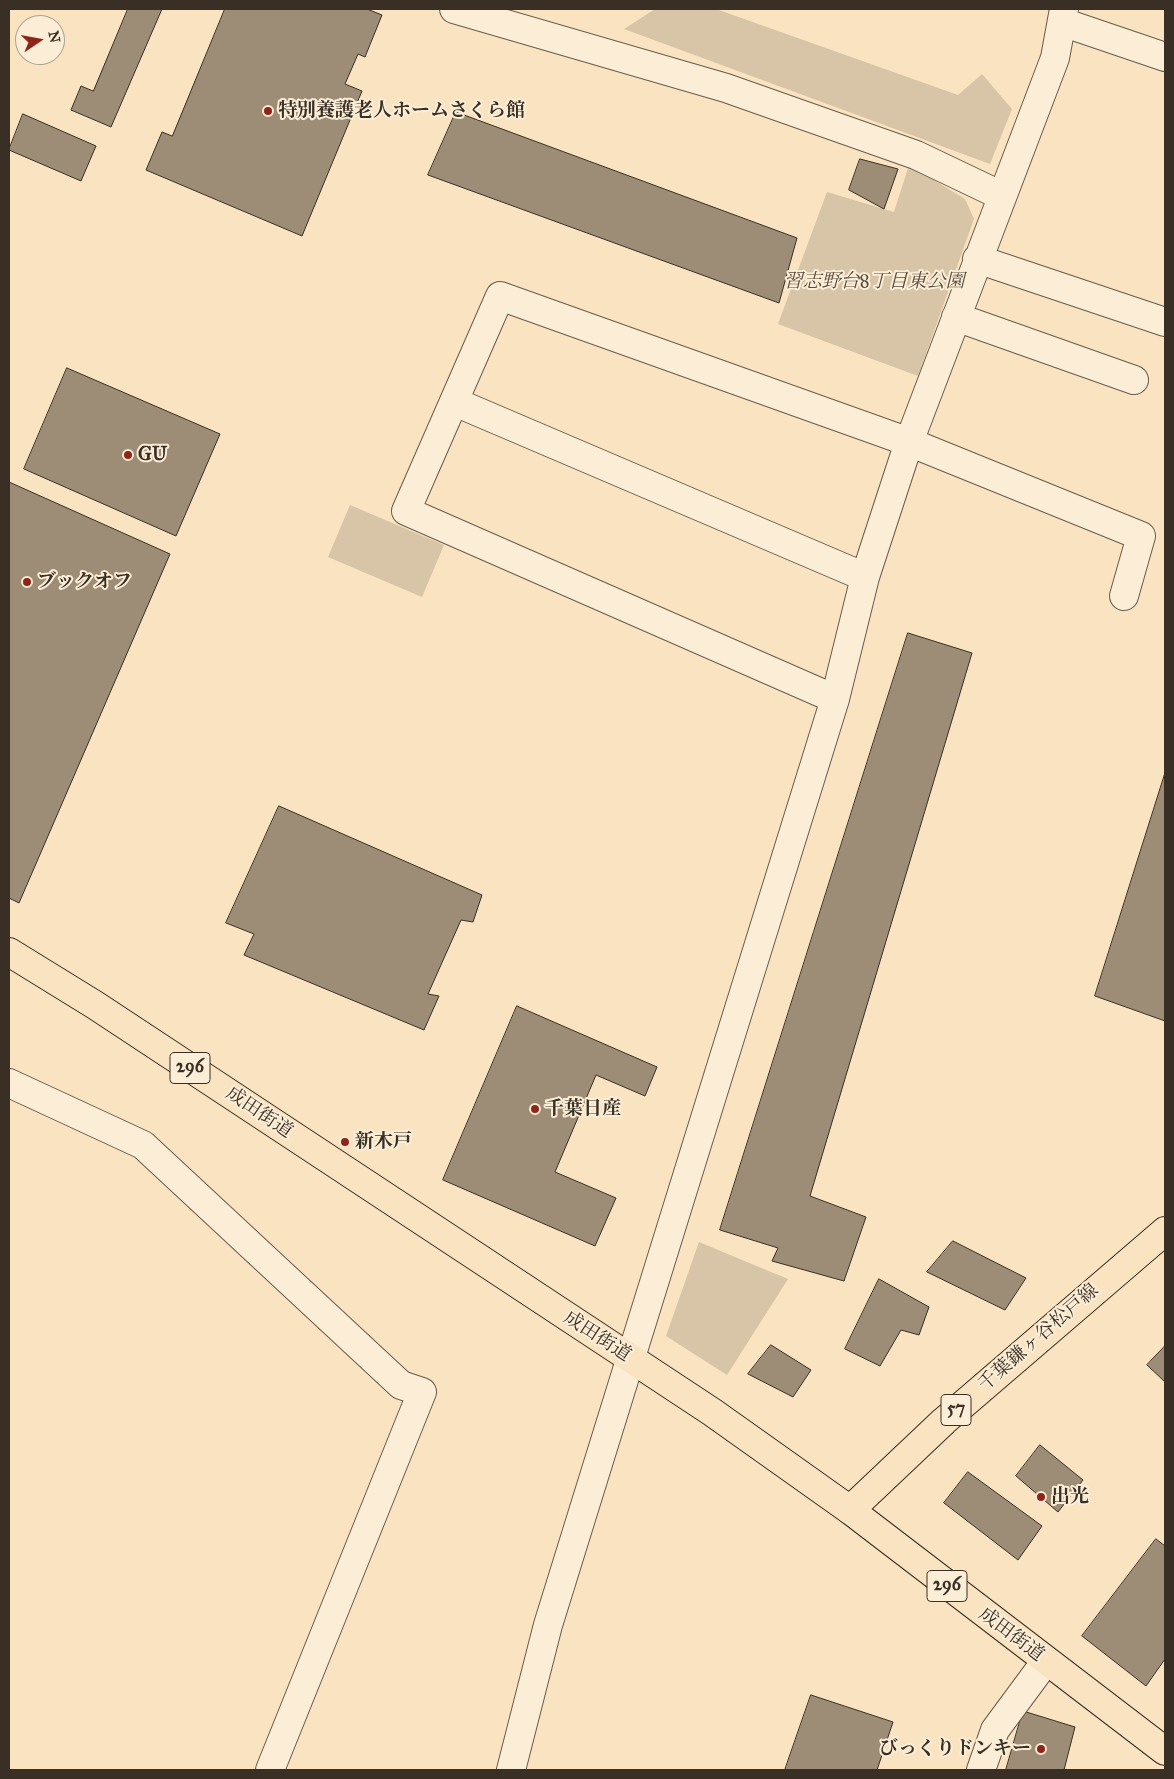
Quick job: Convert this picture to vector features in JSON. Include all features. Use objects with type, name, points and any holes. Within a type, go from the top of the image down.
[{"type":"main road","name":"成田街道","points":[[9,952],[103,1010],[712,1412],[850,1510],[1165,1751]]},
{"type":"main road","name":"千葉鎌ヶ谷松戸線","points":[[850,1510],[944,1421],[1165,1231]]},
{"type":"street","points":[[463,10],[726,88],[916,155],[1002,196]]},
{"type":"street","points":[[511,1770],[548,1625],[835,699],[865,577],[909,442],[1055,58],[1063,15],[1165,57]]},
{"type":"street","points":[[977,259],[1165,322]]},
{"type":"street","points":[[835,699],[406,511],[500,296],[909,442],[1142,536],[1124,596]]},
{"type":"street","points":[[956,316],[1134,380]]},
{"type":"street","points":[[455,402],[865,577]]},
{"type":"street","points":[[9,1083],[143,1145],[401,1384],[422,1392],[270,1770]]},
{"type":"street","points":[[982,1770],[996,1730],[1046,1661]]},
{"type":"green space","points":[[655,9],[716,9],[958,95],[982,74],[1012,109],[990,164],[624,29]]},
{"type":"green space","name":"習志野台8丁目東公園","points":[[909,165],[965,199],[974,219],[918,376],[778,324],[827,192],[894,212]]},
{"type":"green space","points":[[350,505],[444,545],[422,597],[328,557]]},
{"type":"green space","points":[[699,1242],[788,1279],[727,1375],[666,1336]]},
{"type":"building","points":[[128,9],[162,9],[111,127],[71,110],[81,86],[93,91]]},
{"type":"building","name":"特別養護老人ホームさくら館","points":[[225,9],[367,9],[382,15],[365,57],[358,54],[345,84],[362,91],[302,236],[146,170],[162,132],[172,136]]},
{"type":"building","points":[[456,112],[797,238],[779,303],[428,175]]},
{"type":"building","points":[[23,114],[96,146],[81,181],[9,150]]},
{"type":"building","points":[[860,159],[898,169],[884,209],[849,190]]},
{"type":"building","points":[[67,368],[220,434],[176,536],[24,469]]},
{"type":"building","points":[[9,482],[170,554],[19,903],[9,898]]},
{"type":"building","points":[[908,633],[972,653],[810,1196],[866,1217],[844,1281],[772,1261],[778,1248],[720,1230]]},
{"type":"building","points":[[1165,773],[1165,1021],[1095,996]]},
{"type":"building","points":[[279,806],[482,895],[473,922],[461,920],[428,994],[439,996],[424,1030],[244,955],[254,934],[226,923]]},
{"type":"building","points":[[517,1006],[657,1067],[645,1096],[596,1075],[555,1172],[616,1198],[595,1246],[443,1180]]},
{"type":"building","points":[[953,1241],[1026,1278],[1005,1310],[927,1272]]},
{"type":"building","points":[[879,1279],[929,1307],[919,1335],[901,1330],[880,1366],[845,1349]]},
{"type":"building","points":[[771,1345],[811,1370],[793,1397],[748,1374]]},
{"type":"building","points":[[1165,1346],[1165,1382],[1147,1365]]},
{"type":"building","points":[[1040,1445],[1083,1480],[1058,1512],[1016,1476]]},
{"type":"building","points":[[968,1472],[1042,1526],[1018,1560],[944,1503]]},
{"type":"building","points":[[1156,1539],[1165,1546],[1165,1659],[1146,1686],[1082,1636]]},
{"type":"building","points":[[811,1695],[893,1722],[877,1770],[785,1770]]},
{"type":"building","name":"びっくりドンキー","points":[[1023,1711],[1075,1727],[1064,1770],[1006,1770]]},
{"type":"place","name":"特別養護老人ホームさくら館","points":[[268,111]]},
{"type":"place","name":"GU","points":[[128,455]]},
{"type":"place","name":"ブックオフ","points":[[27,582]]},
{"type":"place","name":"千葉日産","points":[[535,1109]]},
{"type":"place","name":"新木戸","points":[[345,1142]]},
{"type":"place","name":"出光","points":[[1041,1497]]},
{"type":"place","name":"びっくりドンキー","points":[[1041,1749]]}]
